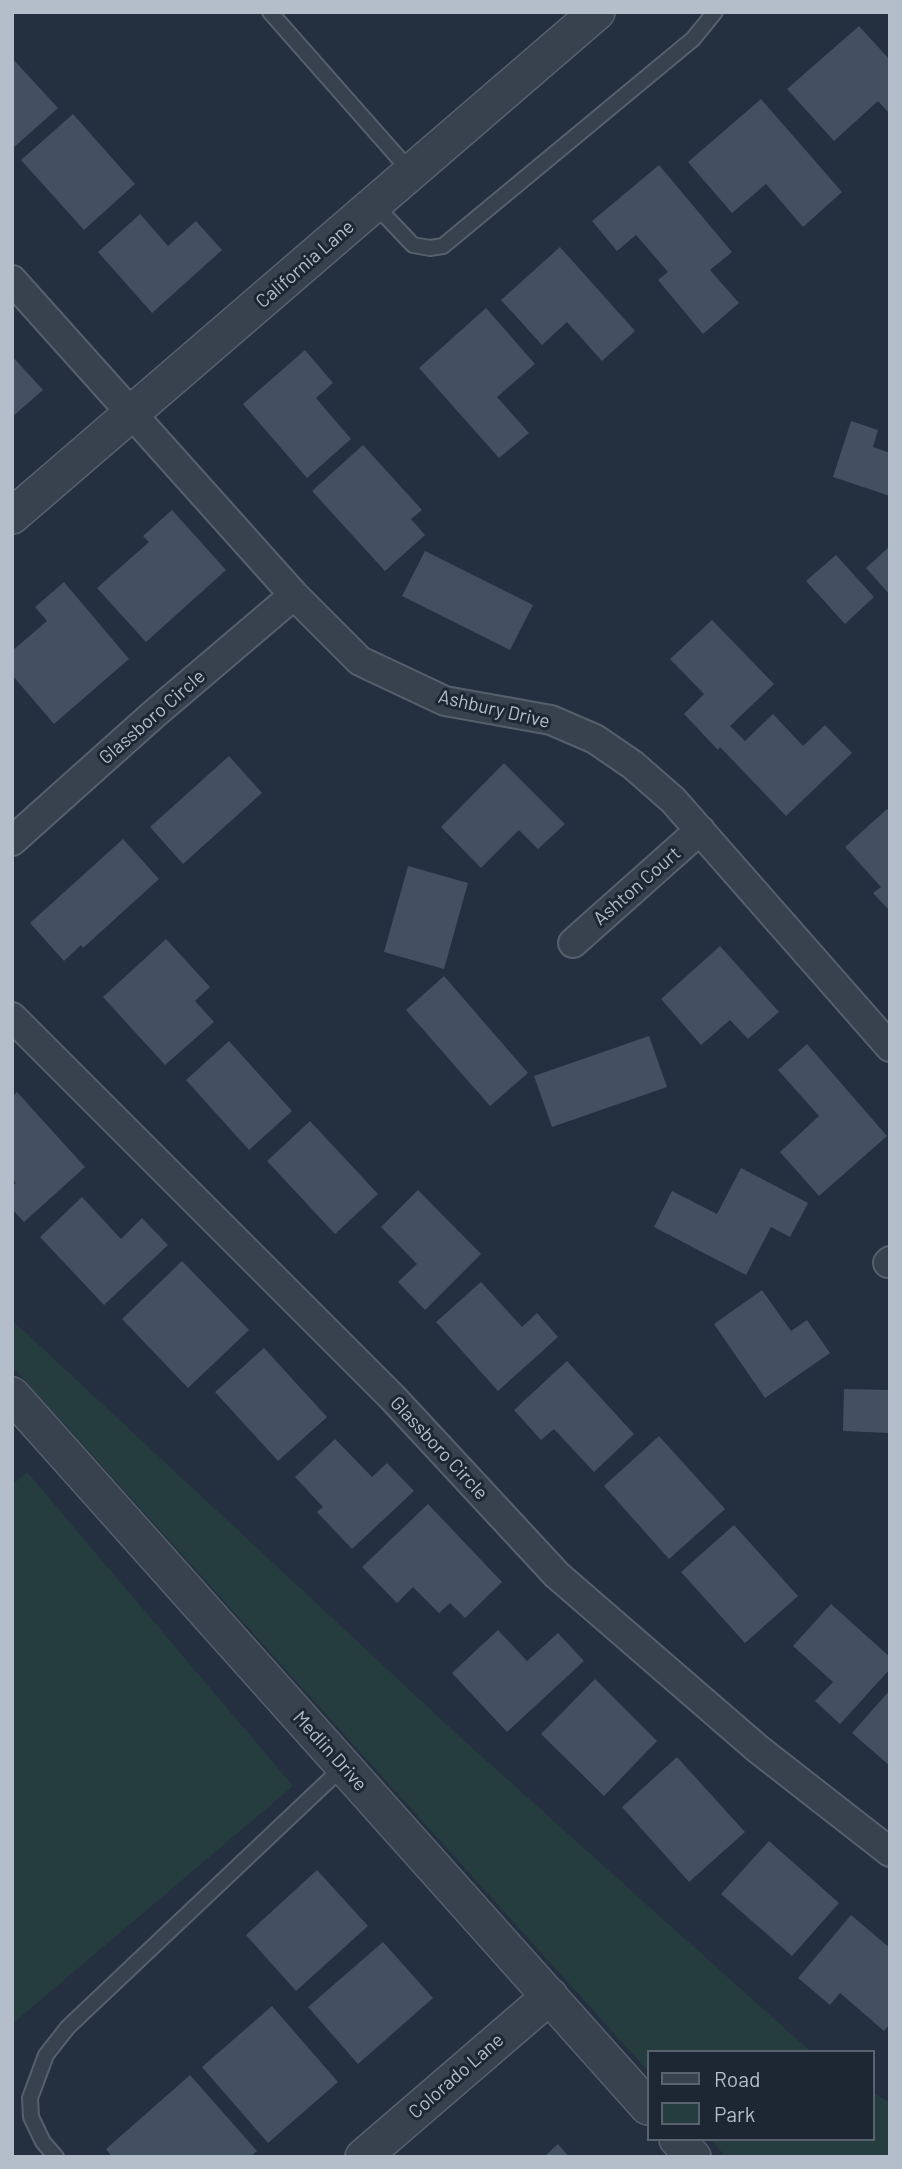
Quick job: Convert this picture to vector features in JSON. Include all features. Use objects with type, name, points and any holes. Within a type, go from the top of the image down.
[{"type":"street","name":"California Lane","points":[[12,516],[597,12]]},
{"type":"street","name":"Ashbury Drive","points":[[12,280],[294,595],[359,661],[445,701],[551,720],[596,739],[633,765],[673,800],[890,1047]]},
{"type":"street","name":"Glassboro Circle","points":[[12,841],[154,714],[294,595]]},
{"type":"street","name":"Ashton Court","points":[[573,943],[700,830]]},
{"type":"street","name":"Glassboro Circle","points":[[12,1017],[392,1397],[557,1575],[758,1749],[890,1852]]},
{"type":"street","name":"Medlin Drive","points":[[20,1409],[646,2105]]},
{"type":"street","name":"Colorado Lane","points":[[363,2157],[550,1996]]},
{"type":"street","points":[[679,2141],[693,2157]]},
{"type":"lane","points":[[270,12],[411,172]]},
{"type":"lane","points":[[374,204],[414,245],[430,248],[443,246],[694,39],[715,12]]},
{"type":"lane","points":[[56,2157],[43,2142],[30,2117],[30,2098],[46,2055],[68,2027],[344,1766]]},
{"type":"green space","points":[[12,1320],[460,1737],[809,2050],[646,2050],[646,2069],[12,1366]]},
{"type":"green space","points":[[27,1472],[293,1786],[12,2024],[12,1485]]},
{"type":"green space","points":[[874,2093],[890,2103],[890,2157],[726,2157],[712,2141],[874,2141]]},
{"type":"building","points":[[859,26],[890,60],[890,114],[878,101],[834,141],[787,89]]},
{"type":"building","points":[[12,58],[58,108],[12,149]]},
{"type":"building","points":[[761,99],[842,192],[803,227],[766,184],[732,213],[688,162]]},
{"type":"building","points":[[73,114],[135,184],[84,230],[21,160]]},
{"type":"building","points":[[659,165],[732,252],[710,270],[739,303],[703,334],[658,280],[668,272],[636,235],[617,251],[592,221]]},
{"type":"building","points":[[140,214],[168,246],[196,221],[222,250],[152,313],[98,252]]},
{"type":"building","points":[[560,247],[635,331],[602,361],[567,322],[542,345],[501,300]]},
{"type":"building","points":[[486,308],[535,364],[497,397],[529,433],[499,458],[419,368]]},
{"type":"building","points":[[305,350],[333,383],[316,398],[351,439],[307,478],[243,404]]},
{"type":"building","points":[[12,356],[43,390],[12,417]]},
{"type":"building","points":[[851,421],[878,430],[873,447],[890,453],[890,496],[833,477]]},
{"type":"building","points":[[363,445],[422,510],[411,519],[425,535],[385,571],[312,491]]},
{"type":"building","points":[[172,510],[226,570],[146,642],[97,588],[149,542],[143,536]]},
{"type":"building","points":[[890,546],[890,595],[866,568]]},
{"type":"building","points":[[425,551],[533,605],[510,650],[402,596]]},
{"type":"building","points":[[836,555],[874,597],[845,624],[806,581]]},
{"type":"building","points":[[64,582],[129,659],[54,724],[12,675],[12,651],[47,621],[35,607]]},
{"type":"building","points":[[712,620],[774,684],[730,726],[745,741],[773,714],[803,746],[825,725],[852,753],[786,816],[720,747],[718,750],[684,714],[704,694],[670,659]]},
{"type":"building","points":[[229,756],[262,793],[183,864],[150,827]]},
{"type":"building","points":[[504,763],[565,824],[538,849],[519,830],[481,868],[441,827]]},
{"type":"building","points":[[887,809],[890,812],[890,911],[873,893],[881,887],[845,847]]},
{"type":"building","points":[[123,839],[159,879],[83,948],[81,945],[64,961],[30,923]]},
{"type":"building","points":[[408,866],[468,883],[444,969],[384,952]]},
{"type":"building","points":[[166,939],[210,987],[195,1001],[214,1022],[165,1065],[103,997]]},
{"type":"building","points":[[720,946],[779,1012],[748,1039],[730,1020],[701,1045],[661,999]]},
{"type":"building","points":[[444,976],[528,1073],[490,1106],[406,1010]]},
{"type":"building","points":[[649,1036],[667,1087],[552,1127],[534,1076]]},
{"type":"building","points":[[229,1041],[292,1111],[249,1150],[186,1080]]},
{"type":"building","points":[[807,1044],[887,1136],[819,1196],[780,1152],[819,1116],[778,1070]]},
{"type":"building","points":[[17,1092],[85,1167],[24,1222],[12,1209],[12,1186],[16,1183],[12,1179],[12,1097]]},
{"type":"building","points":[[310,1121],[378,1194],[335,1234],[267,1161]]},
{"type":"building","points":[[741,1168],[808,1203],[790,1237],[771,1227],[746,1275],[654,1227],[672,1191],[717,1214]]},
{"type":"building","points":[[418,1190],[481,1254],[425,1310],[398,1282],[417,1264],[381,1227]]},
{"type":"building","points":[[82,1197],[121,1239],[142,1218],[168,1245],[104,1305],[40,1237]]},
{"type":"building","points":[[182,1261],[249,1330],[188,1388],[122,1319]]},
{"type":"building","points":[[481,1282],[522,1327],[537,1313],[558,1337],[498,1391],[436,1322]]},
{"type":"building","points":[[762,1290],[791,1331],[807,1320],[830,1353],[765,1398],[714,1324]]},
{"type":"building","points":[[264,1348],[327,1417],[278,1461],[215,1392]]},
{"type":"building","points":[[567,1361],[634,1434],[594,1472],[554,1429],[541,1440],[514,1410]]},
{"type":"building","points":[[844,1389],[890,1390],[890,1433],[843,1431]]},
{"type":"building","points":[[659,1436],[725,1509],[669,1559],[604,1486]]},
{"type":"building","points":[[335,1439],[372,1477],[387,1463],[414,1491],[352,1549],[317,1512],[323,1507],[295,1477]]},
{"type":"building","points":[[428,1504],[502,1582],[465,1618],[450,1603],[439,1613],[413,1587],[397,1603],[362,1567]]},
{"type":"building","points":[[734,1525],[798,1596],[745,1643],[681,1572]]},
{"type":"building","points":[[831,1604],[890,1657],[890,1669],[840,1724],[815,1701],[833,1682],[793,1646]]},
{"type":"building","points":[[498,1630],[527,1661],[558,1633],[584,1661],[507,1732],[452,1673]]},
{"type":"building","points":[[595,1679],[657,1741],[604,1796],[541,1734]]},
{"type":"building","points":[[890,1690],[890,1766],[852,1733]]},
{"type":"building","points":[[677,1757],[745,1832],[689,1882],[622,1807]]},
{"type":"building","points":[[769,1841],[839,1903],[792,1956],[721,1894]]},
{"type":"building","points":[[317,1870],[368,1926],[296,1991],[246,1935]]},
{"type":"building","points":[[851,1915],[890,1948],[890,2024],[884,2031],[840,1993],[830,2005],[798,1978]]},
{"type":"building","points":[[383,1942],[433,1998],[358,2064],[308,2007]]},
{"type":"building","points":[[272,2006],[338,2082],[268,2143],[202,2067]]},
{"type":"building","points":[[190,2075],[257,2151],[250,2157],[112,2157],[106,2149]]},
{"type":"building","points":[[558,2144],[569,2157],[544,2157]]}]
